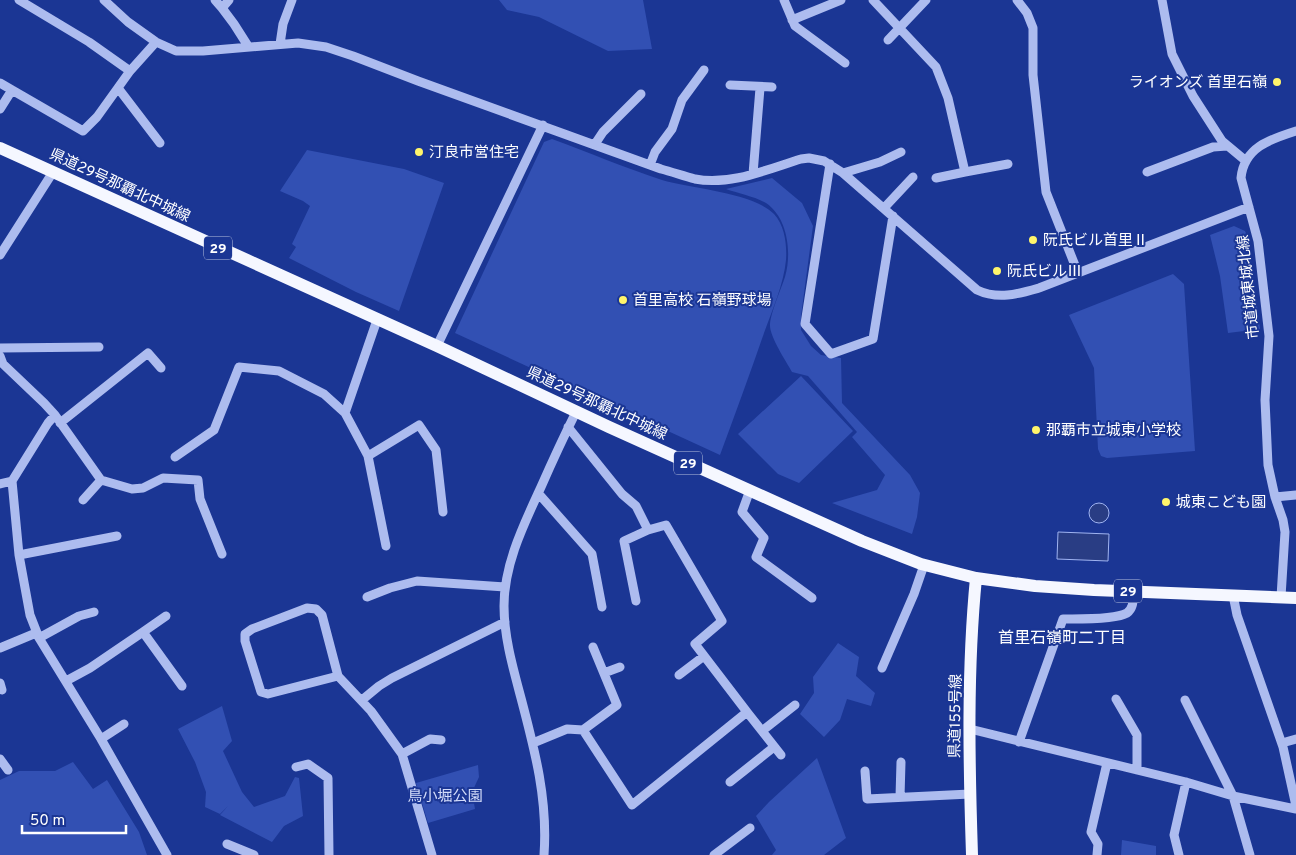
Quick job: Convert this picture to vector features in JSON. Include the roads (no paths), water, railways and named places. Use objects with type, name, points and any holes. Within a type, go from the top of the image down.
[{"type":"main road","name":"県道29号那覇北中城線","points":[[0,148],[437,346],[576,412],[862,541],[924,565],[976,578],[1035,586],[1296,598]]},
{"type":"main road","name":"県道155号線","points":[[972,855],[970,728],[973,612],[976,578]]},
{"type":"street","points":[[19,0],[89,42],[130,71]]},
{"type":"street","points":[[104,0],[128,22],[156,42],[176,51],[203,51],[280,44],[312,44],[335,50],[650,165],[696,179],[724,180],[753,174],[801,159],[816,159],[830,164],[843,173],[893,216],[973,292],[1000,296],[1038,288],[1249,207]]},
{"type":"street","points":[[215,0],[248,46]]},
{"type":"street","points":[[222,8],[229,0]]},
{"type":"street","points":[[280,44],[283,24],[292,0]]},
{"type":"street","points":[[784,0],[795,26],[802,33],[845,62]]},
{"type":"street","points":[[792,20],[841,0]]},
{"type":"street","points":[[874,0],[936,66],[948,98],[965,172]]},
{"type":"street","points":[[888,40],[926,0]]},
{"type":"street","points":[[1017,0],[1028,13],[1033,28],[1032,75],[1046,192],[1078,273]]},
{"type":"street","points":[[1162,0],[1172,54],[1193,96],[1227,146],[1246,161],[1254,150],[1264,142],[1296,131]]},
{"type":"street","points":[[0,83],[83,131],[97,117],[130,71],[156,42]]},
{"type":"street","points":[[650,165],[655,152],[672,129],[682,100],[704,70]]},
{"type":"street","points":[[730,85],[760,88],[772,87]]},
{"type":"street","points":[[118,88],[160,143]]},
{"type":"street","points":[[753,174],[760,88]]},
{"type":"street","points":[[0,109],[12,90]]},
{"type":"street","points":[[595,144],[603,132],[641,94]]},
{"type":"street","points":[[437,346],[543,125]]},
{"type":"street","points":[[1147,172],[1213,148],[1227,146]]},
{"type":"street","points":[[843,173],[880,162],[901,152]]},
{"type":"street","name":"市道城東城北線","points":[[1246,161],[1240,178],[1258,241],[1269,336],[1264,400],[1268,465],[1275,497],[1283,520],[1281,597]]},
{"type":"street","points":[[830,164],[805,324],[831,354],[873,339],[893,216]]},
{"type":"street","points":[[936,178],[1008,164]]},
{"type":"street","points":[[0,255],[2,245],[53,172]]},
{"type":"street","points":[[884,208],[913,177]]},
{"type":"street","points":[[345,413],[377,320]]},
{"type":"street","points":[[0,348],[98,347]]},
{"type":"street","points":[[161,368],[148,353],[57,419],[48,422],[12,481],[26,596],[37,635],[66,681],[167,855]]},
{"type":"street","points":[[0,356],[3,364],[44,403],[57,419],[100,480],[132,489],[143,488],[163,478],[198,480],[200,499],[222,554]]},
{"type":"street","points":[[175,457],[214,430],[239,367],[279,371],[324,394],[345,413],[368,456],[386,546]]},
{"type":"street","points":[[544,855],[545,806],[533,743],[511,658],[505,622],[505,587],[511,560],[538,493],[576,412]]},
{"type":"street","points":[[368,456],[419,426],[436,450],[443,512]]},
{"type":"street","points":[[568,427],[622,494],[636,506],[648,530]]},
{"type":"street","points":[[83,500],[100,480]]},
{"type":"street","points":[[0,484],[12,481]]},
{"type":"street","points":[[750,490],[742,512],[764,538],[756,557],[812,598]]},
{"type":"street","points":[[538,493],[592,554],[602,607]]},
{"type":"street","points":[[1275,497],[1296,495]]},
{"type":"street","points":[[636,601],[624,541],[666,524],[722,621],[695,644],[782,755]]},
{"type":"street","points":[[20,555],[117,536]]},
{"type":"street","points":[[882,668],[914,594],[924,565]]},
{"type":"street","points":[[366,597],[390,588],[417,582],[505,587]]},
{"type":"street","points":[[1018,742],[1063,619],[1109,618],[1127,613],[1133,606],[1134,591]]},
{"type":"street","points":[[970,728],[1018,742],[1186,782],[1233,796],[1296,807],[1282,743],[1237,615],[1234,595]]},
{"type":"street","points":[[338,676],[268,694],[261,692],[245,641],[245,634],[252,629],[307,608],[316,609],[322,615],[338,676],[362,700],[402,754],[432,855]]},
{"type":"street","points":[[0,648],[37,635],[79,616],[94,612]]},
{"type":"street","points":[[66,681],[90,668],[166,616]]},
{"type":"street","points":[[362,700],[378,686],[392,678],[505,622]]},
{"type":"street","points":[[144,632],[182,686]]},
{"type":"street","points":[[533,743],[566,729],[583,730],[617,705],[593,647]]},
{"type":"street","points":[[680,676],[704,656]]},
{"type":"street","points":[[604,673],[620,667]]},
{"type":"street","points":[[1116,699],[1137,735],[1138,770]]},
{"type":"street","points":[[1185,700],[1233,796],[1250,855]]},
{"type":"street","points":[[762,731],[795,706]]},
{"type":"street","points":[[583,730],[632,805],[747,712]]},
{"type":"street","points":[[100,739],[124,724]]},
{"type":"street","points":[[402,754],[430,739],[441,740]]},
{"type":"street","points":[[1282,743],[1296,739]]},
{"type":"street","points":[[730,782],[774,746]]},
{"type":"street","points":[[0,759],[8,770]]},
{"type":"street","points":[[900,797],[901,762]]},
{"type":"street","points":[[1097,855],[1098,844],[1091,832],[1107,763]]},
{"type":"street","points":[[296,767],[308,764],[328,778],[329,855]]},
{"type":"street","points":[[865,771],[867,799],[970,794]]},
{"type":"street","points":[[1179,855],[1174,834],[1186,782]]},
{"type":"street","points":[[714,855],[750,828]]},
{"type":"street","points":[[227,844],[254,855]]},
{"type":"place","name":"ライオンズ 首里石嶺","points":[[1277,82]]},
{"type":"place","name":"汀良市営住宅","points":[[419,152]]},
{"type":"place","name":"阮氏ビル首里Ⅱ","points":[[1033,240]]},
{"type":"place","name":"阮氏ビルⅢ","points":[[997,271]]},
{"type":"place","name":"首里高校 石嶺野球場","points":[[623,300]]},
{"type":"place","name":"那覇市立城東小学校","points":[[1036,430]]},
{"type":"place","name":"城東こども園","points":[[1166,502]]},
{"type":"district","name":"首里石嶺町二丁目","points":[[1062,637]]},
{"type":"park label","name":"鳥小堀公園","points":[[445,796]]}]
